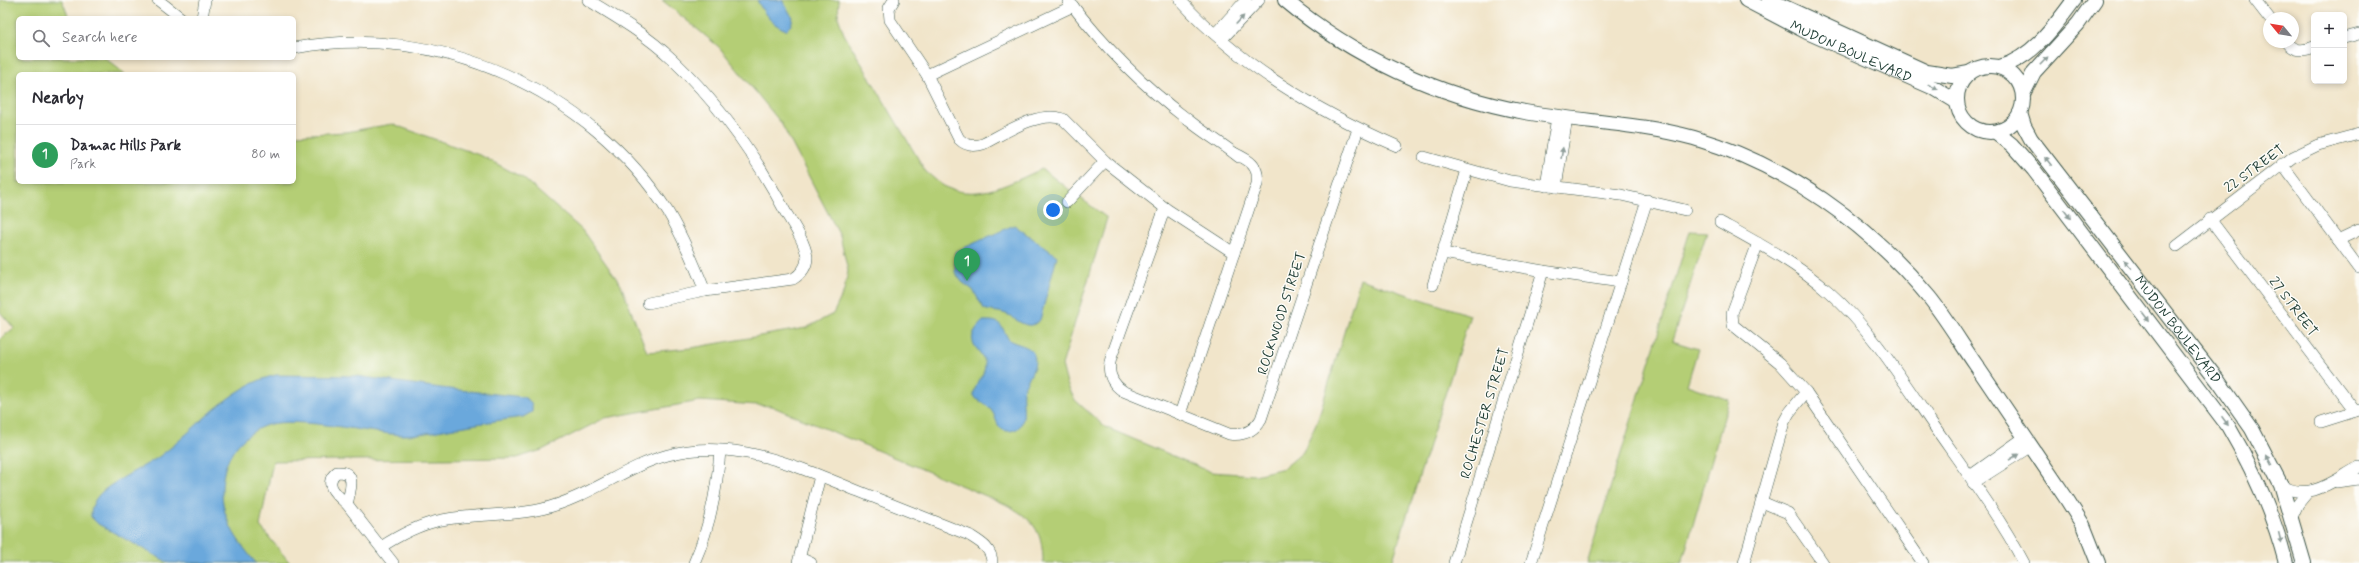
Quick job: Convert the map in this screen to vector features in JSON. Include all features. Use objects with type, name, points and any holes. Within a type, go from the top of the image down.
[{"type":"street","points":[[158,0],[178,16]]},
{"type":"street","points":[[202,16],[205,0]]},
{"type":"street","points":[[588,0],[642,34],[672,59],[710,98],[748,146],[768,178],[801,241],[801,256],[796,268],[779,282],[705,292],[648,303]]},
{"type":"street","points":[[894,0],[888,14],[892,25],[900,33],[927,75],[959,139],[970,146],[977,146],[1041,117],[1055,116],[1069,124],[1105,161],[1165,208],[1234,253]]},
{"type":"street","points":[[900,0],[895,11],[895,18],[900,33]]},
{"type":"street","points":[[1180,0],[1218,37],[1288,89],[1358,129],[1397,146]]},
{"type":"street","points":[[1218,37],[1246,0]]},
{"type":"street","points":[[1218,37],[1259,0]]},
{"type":"street","points":[[1285,0],[1353,47],[1422,83],[1490,105],[1562,117],[1655,129],[1720,147],[1770,168],[1805,188],[1839,211],[1898,263],[1930,298],[2083,525],[2098,563]]},
{"type":"street","name":"MUDON BOULEVARD","points":[[1746,0],[1807,32],[1934,88],[1957,102]]},
{"type":"street","name":"MUDON BOULEVARD","points":[[1769,0],[1931,73],[1952,76],[1969,73]]},
{"type":"street","points":[[2000,67],[2029,52],[2053,27],[2074,0]]},
{"type":"street","points":[[2023,94],[2019,82],[2011,72],[2000,67],[1989,66],[1978,68],[1969,73],[1962,81],[1958,91],[1957,102],[1960,113],[1966,122],[1985,132],[1996,132],[2015,122],[2020,113],[2023,94],[2034,72],[2078,24],[2095,0]]},
{"type":"street","points":[[2255,0],[2264,12]]},
{"type":"street","points":[[927,75],[1070,3],[1100,39],[1142,80],[1186,119],[1234,153],[1249,160],[1257,170],[1258,177],[1254,193],[1180,414]]},
{"type":"street","points":[[2347,37],[2359,34]]},
{"type":"street","points":[[296,48],[324,42],[351,40],[424,48],[467,59],[510,76],[549,97],[586,124],[620,154],[646,182],[667,212],[681,237],[705,292]]},
{"type":"street","points":[[2299,43],[2311,45]]},
{"type":"street","points":[[2294,48],[2302,51],[2311,47]]},
{"type":"street","name":"MUDON BOULEVARD","points":[[2020,113],[2024,126],[2031,139],[2236,405],[2252,429],[2281,485],[2292,517],[2304,563]]},
{"type":"street","points":[[1551,187],[1562,117]]},
{"type":"street","name":"ROCKWOOD STREET","points":[[1165,208],[1111,358],[1109,368],[1114,384],[1123,391],[1235,435],[1247,433],[1259,424],[1358,129]]},
{"type":"street","name":"MUDON BOULEVARD","points":[[1996,132],[2012,145],[2034,170],[2228,426],[2248,460],[2265,496],[2278,530],[2286,563]]},
{"type":"street","name":"22 STREET","points":[[2177,246],[2282,164],[2318,145],[2359,134]]},
{"type":"street","points":[[1424,158],[1510,181],[1621,195],[1685,210]]},
{"type":"street","points":[[1067,202],[1105,161]]},
{"type":"street","points":[[2282,164],[2359,268]]},
{"type":"street","points":[[1433,285],[1467,170]]},
{"type":"street","points":[[1531,563],[1647,200]]},
{"type":"street","name":"27 STREET","points":[[2210,219],[2357,410]]},
{"type":"street","points":[[1720,222],[1758,243],[1808,274],[1851,314],[1887,359],[1971,480],[2024,563]]},
{"type":"street","points":[[2338,240],[2359,230]]},
{"type":"street","points":[[1758,243],[1731,319],[1737,330],[1780,363],[1806,392],[1923,563]]},
{"type":"street","points":[[1443,253],[1543,271],[1621,282]]},
{"type":"street","name":"ROCHESTER STREET","points":[[1454,563],[1543,271]]},
{"type":"street","points":[[1744,563],[1784,422],[1789,413],[1806,392]]},
{"type":"street","points":[[2321,422],[2357,410]]},
{"type":"street","points":[[1971,480],[2028,442]]},
{"type":"street","points":[[694,563],[704,540],[715,500],[720,451]]},
{"type":"street","points":[[380,547],[397,537],[436,521],[542,509],[563,503],[646,462],[670,455],[720,451],[758,455],[779,460],[969,535],[988,540],[996,552],[996,563]]},
{"type":"street","points":[[2334,483],[2359,468]]},
{"type":"street","points":[[811,563],[799,561],[820,476]]},
{"type":"street","points":[[2281,485],[2293,491],[2306,493],[2334,483],[2359,479]]},
{"type":"street","points":[[2292,517],[2298,504],[2306,493]]},
{"type":"street","points":[[1762,502],[1788,513],[1823,563]]},
{"type":"street","points":[[347,504],[393,563]]},
{"type":"street","points":[[969,535],[985,545],[990,551],[992,563]]},
{"type":"green space","points":[[0,0],[62,0],[68,16],[16,16],[16,60],[108,60],[122,72],[16,72],[16,184],[296,184],[296,135],[346,132],[392,124],[482,156],[523,178],[582,230],[621,285],[647,352],[691,348],[806,328],[833,314],[844,291],[848,271],[840,236],[781,123],[719,47],[662,0],[839,0],[838,17],[844,34],[926,172],[938,182],[946,187],[958,191],[983,191],[1007,184],[1042,169],[1107,218],[1062,365],[1067,384],[1075,400],[1105,427],[1211,472],[1255,475],[1284,468],[1303,452],[1318,419],[1360,279],[1470,315],[1392,563],[1043,563],[1041,541],[1034,526],[1013,508],[1003,503],[771,406],[700,401],[605,418],[542,450],[517,458],[273,461],[260,526],[290,563],[0,563],[0,339],[14,328],[0,312]]},
{"type":"green space","points":[[1690,231],[1707,232],[1672,341],[1698,349],[1687,385],[1729,400],[1682,563],[1587,563]]},
{"type":"water","points":[[757,0],[782,0],[793,18],[791,25],[786,30],[776,25],[765,14]]},
{"type":"water","points":[[1014,225],[1057,256],[1040,320],[1031,325],[1026,325],[1003,313],[984,309],[973,290],[962,282],[955,272],[955,252]]},
{"type":"water","points":[[983,321],[994,321],[1000,324],[1009,340],[1029,348],[1035,358],[1034,368],[1023,391],[1022,422],[1019,427],[1014,430],[1003,430],[999,426],[991,410],[974,397],[975,388],[983,373],[985,365],[974,345],[973,335]]},
{"type":"water","points":[[276,375],[356,376],[441,388],[523,397],[531,403],[532,412],[523,417],[410,435],[388,434],[296,422],[267,425],[259,428],[245,438],[234,450],[226,465],[222,486],[222,499],[228,522],[240,543],[256,563],[169,563],[98,524],[91,517],[94,502],[104,490],[160,456],[215,409],[243,388],[259,380]]},
{"type":"place","name":"Damac Hills Park","points":[[967,281]]}]
